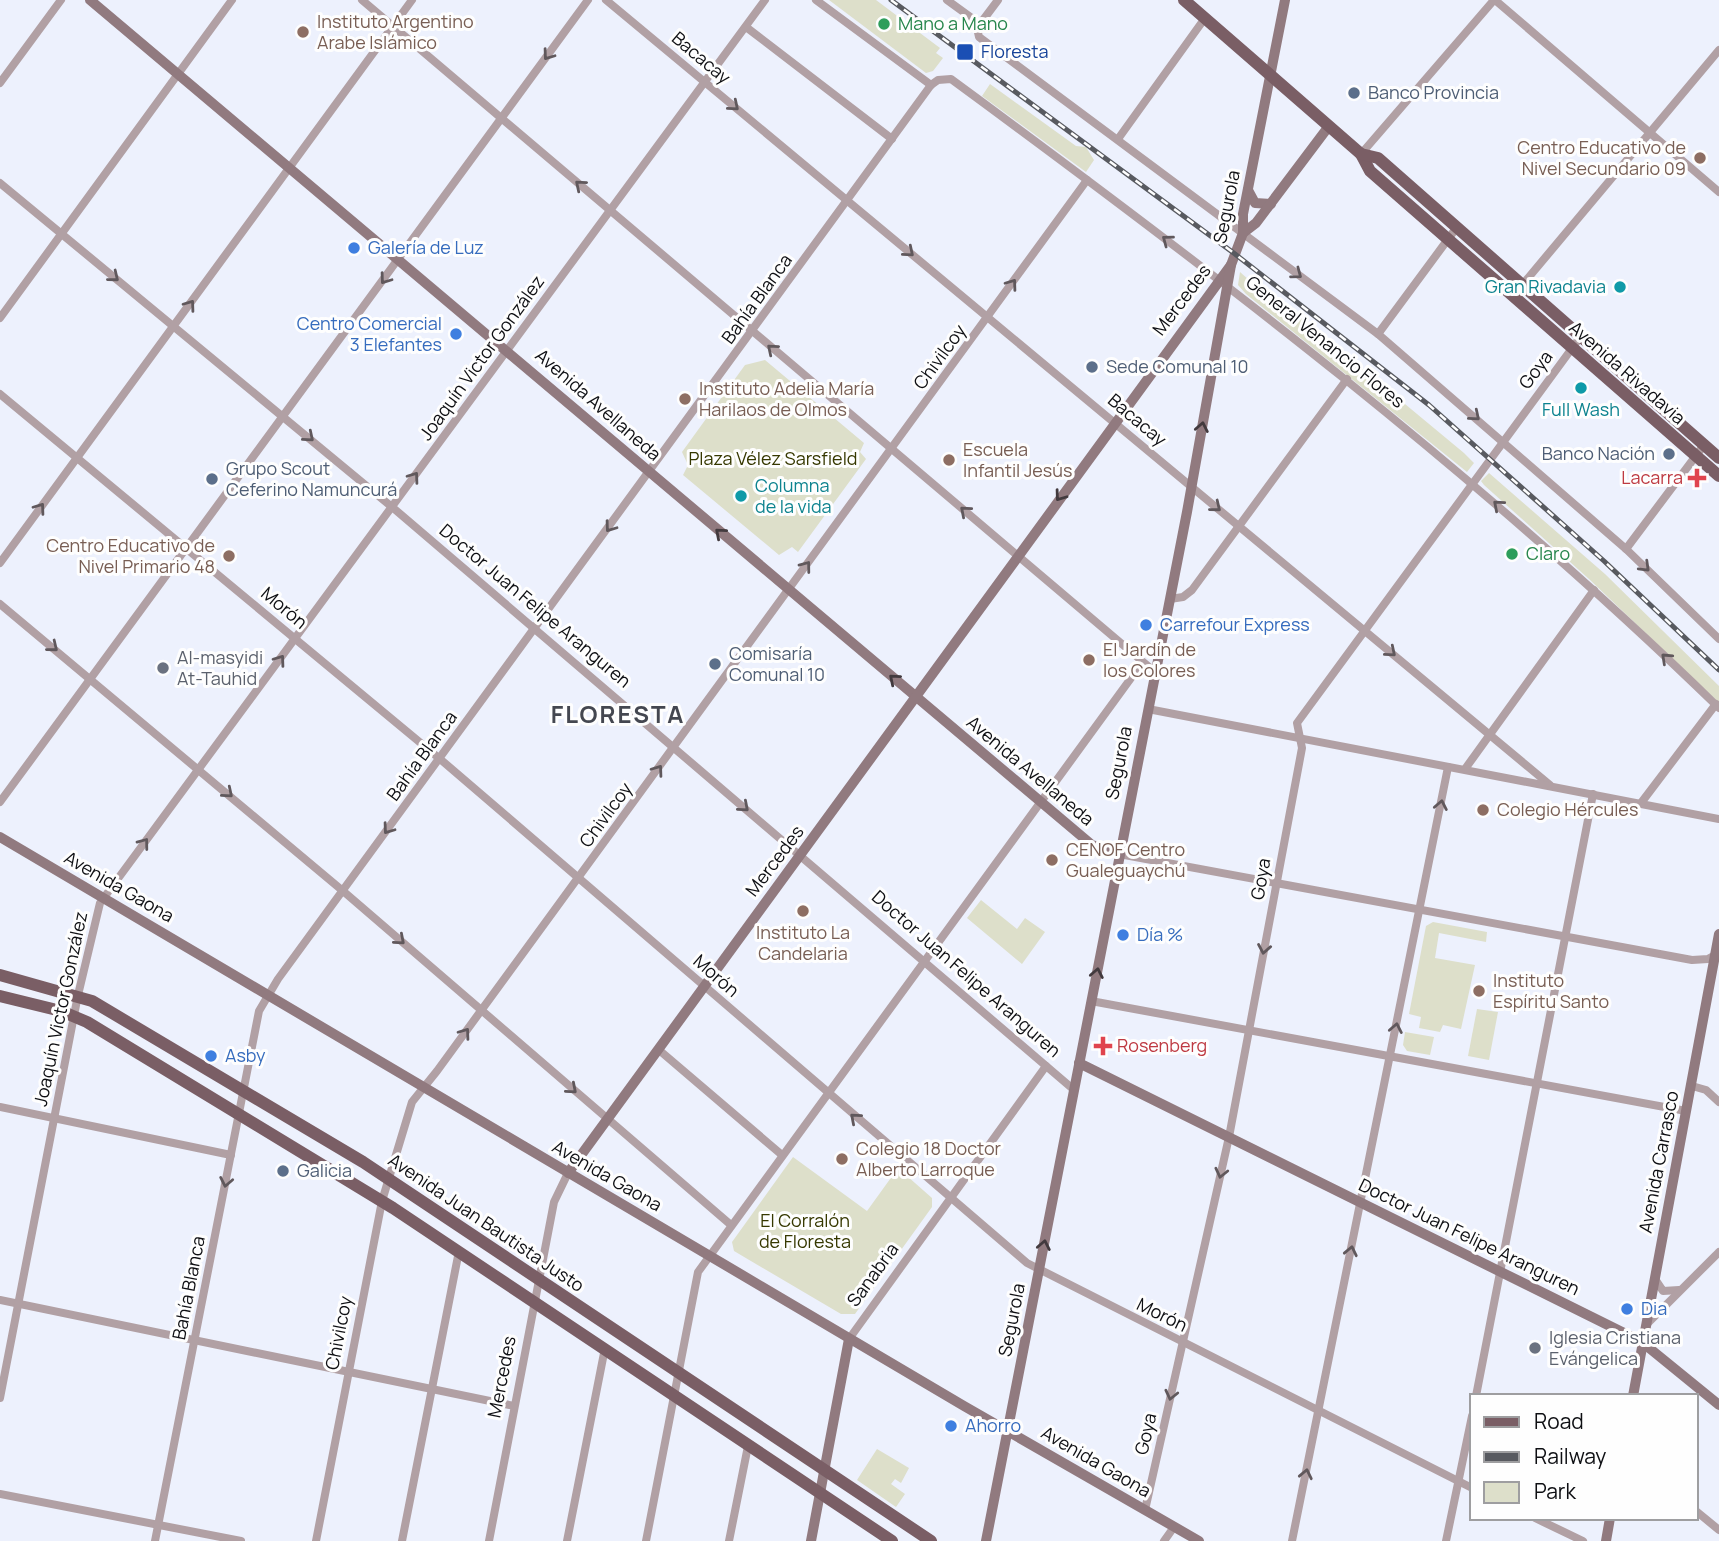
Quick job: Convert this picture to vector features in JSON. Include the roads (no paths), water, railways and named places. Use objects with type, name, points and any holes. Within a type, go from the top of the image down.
[{"type":"main road","name":"Avenida Rivadavia","points":[[1184,0],[1361,154],[1370,171],[1572,348],[1700,450],[1719,458]]},
{"type":"main road","name":"Avenida Rivadavia","points":[[1361,154],[1378,158],[1581,336],[1700,450],[1719,476]]},
{"type":"main road","name":"Avenida Juan Bautista Justo","points":[[0,975],[78,995],[389,1178],[931,1541]]},
{"type":"main road","points":[[0,996],[75,1016],[383,1201],[892,1541]]},
{"type":"street","points":[[0,83],[61,0]]},
{"type":"street","name":"Avenida Avellaneda","points":[[90,0],[508,350],[788,591],[1040,802],[1092,845],[1119,854]]},
{"type":"street","points":[[0,318],[232,0]]},
{"type":"street","points":[[362,0],[1155,672]]},
{"type":"street","points":[[0,563],[412,0]]},
{"type":"street","points":[[0,802],[400,260],[588,0]]},
{"type":"street","name":"Bacacay","points":[[606,0],[1550,785]]},
{"type":"street","name":"Joaquín Victor González","points":[[0,1398],[78,995],[95,915],[103,898],[765,0]]},
{"type":"street","points":[[816,0],[931,85]]},
{"type":"street","points":[[947,0],[978,28],[982,39],[1378,334],[1503,440],[1626,550],[1719,639]]},
{"type":"street","points":[[978,28],[998,0]]},
{"type":"street","name":"Segurola","points":[[986,1541],[1170,598],[1231,265],[1243,233],[1248,190],[1285,0]]},
{"type":"street","points":[[1361,154],[1494,0],[1719,192]]},
{"type":"street","points":[[1118,139],[1205,18]]},
{"type":"street","points":[[746,27],[892,139]]},
{"type":"street","points":[[1513,296],[1719,50]]},
{"type":"street","name":"General Venancio Flores","points":[[931,85],[938,80],[951,79],[1229,286],[1347,379],[1472,482],[1594,590],[1717,706]]},
{"type":"street","name":"Bahía Blanca","points":[[155,1541],[259,1011],[343,891],[931,85]]},
{"type":"street","points":[[1243,233],[1271,204],[1329,126]]},
{"type":"street","name":"Chivilcoy","points":[[316,1541],[347,1370],[383,1201],[412,1101],[578,879],[1087,180]]},
{"type":"street","name":"Doctor Juan Felipe Aranguren","points":[[0,183],[392,507],[1073,1089]]},
{"type":"street","points":[[1248,190],[1255,203],[1271,204]]},
{"type":"street","points":[[1378,334],[1457,227]]},
{"type":"street","name":"Mercedes","points":[[489,1541],[554,1202],[568,1173],[801,856],[1016,555],[1231,265]]},
{"type":"street","points":[[1203,301],[1216,302],[1224,312]]},
{"type":"street","name":"Goya","points":[[1144,1510],[1229,1137],[1302,748],[1297,727],[1300,717],[1581,336]]},
{"type":"street","points":[[1170,598],[1183,597],[1192,590],[1347,379]]},
{"type":"street","name":"Morón","points":[[0,394],[440,759],[827,1094],[1039,1271],[1470,1487]]},
{"type":"street","points":[[1626,550],[1700,450]]},
{"type":"street","points":[[1465,769],[1594,590]]},
{"type":"street","points":[[0,604],[200,769],[731,1225]]},
{"type":"street","points":[[646,1541],[698,1272],[1134,674],[1140,671],[1155,672]]},
{"type":"street","points":[[1641,803],[1717,706]]},
{"type":"street","points":[[1147,709],[1719,819]]},
{"type":"street","points":[[1292,1541],[1448,767]]},
{"type":"street","points":[[1476,1394],[1593,794]]},
{"type":"street","name":"Avenida Gaona","points":[[0,837],[849,1339],[1199,1541]]},
{"type":"street","points":[[1119,854],[1692,960],[1718,956]]},
{"type":"street","name":"Avenida Carrasco","points":[[1633,1394],[1718,956],[1719,934]]},
{"type":"street","points":[[1091,1001],[1686,1111]]},
{"type":"street","points":[[659,1050],[782,1155]]},
{"type":"street","name":"Doctor Juan Felipe Aranguren","points":[[1079,1063],[1643,1343],[1719,1405]]},
{"type":"street","name":"Sanabria","points":[[811,1541],[838,1412],[849,1339],[1046,1066]]},
{"type":"street","points":[[1692,1086],[1706,1090],[1719,1102]]},
{"type":"street","points":[[0,1107],[232,1155]]},
{"type":"street","points":[[402,1541],[459,1251]]},
{"type":"street","points":[[1646,1325],[1719,1252]]},
{"type":"street","points":[[1655,1279],[1663,1291],[1671,1293],[1682,1288]]},
{"type":"street","points":[[0,1300],[514,1406]]},
{"type":"street","points":[[567,1541],[605,1348]]},
{"type":"street","points":[[1446,1541],[1470,1426]]},
{"type":"street","points":[[729,1541],[748,1446]]},
{"type":"street","points":[[0,1494],[241,1541]]},
{"type":"street","points":[[1698,1513],[1719,1530]]},
{"type":"street","points":[[1539,1520],[1583,1541]]},
{"type":"street","points":[[1606,1541],[1610,1520]]},
{"type":"street","points":[[1164,1541],[1174,1527]]},
{"type":"railway","points":[[891,0],[1235,254],[1429,405],[1604,561],[1719,670]]},
{"type":"place","name":"Mano a Mano","points":[[884,24]]},
{"type":"place","name":"Instituto Argentino Arabe Islámico","points":[[303,32]]},
{"type":"place","name":"Floresta","points":[[965,52]]},
{"type":"place","name":"Banco Provincia","points":[[1354,93]]},
{"type":"place","name":"Centro Educativo de Nivel Secundario 09","points":[[1700,158]]},
{"type":"place","name":"Galería de Luz","points":[[354,248]]},
{"type":"place","name":"Gran Rivadavia","points":[[1620,287]]},
{"type":"place","name":"Centro Comercial 3 Elefantes","points":[[456,334]]},
{"type":"place","name":"Sede Comunal 10","points":[[1092,367]]},
{"type":"place","name":"Full Wash","points":[[1581,388]]},
{"type":"place","name":"Instituto Adelia María Harilaos de Olmos","points":[[685,399]]},
{"type":"place","name":"Banco Nación","points":[[1669,454]]},
{"type":"place","name":"Escuela Infantil Jesús","points":[[949,460]]},
{"type":"place","name":"Lacarra","points":[[1697,478]]},
{"type":"place","name":"Grupo Scout Ceferino Namuncurá","points":[[212,479]]},
{"type":"place","name":"Columna de la vida","points":[[741,496]]},
{"type":"place","name":"Claro","points":[[1512,554]]},
{"type":"place","name":"Centro Educativo de Nivel Primario 48","points":[[229,556]]},
{"type":"place","name":"Carrefour Express","points":[[1146,625]]},
{"type":"place","name":"El Jardín de los Colores","points":[[1089,660]]},
{"type":"place","name":"Comisaría Comunal 10","points":[[715,664]]},
{"type":"place","name":"Al-masyidi At-Tauhid","points":[[163,668]]},
{"type":"place","name":"Colegio Hércules","points":[[1483,810]]},
{"type":"place","name":"CENOF Centro Gualeguaychú","points":[[1052,860]]},
{"type":"place","name":"Instituto La Candelaria","points":[[803,911]]},
{"type":"place","name":"Día %","points":[[1123,935]]},
{"type":"place","name":"Instituto Espíritu Santo","points":[[1479,991]]},
{"type":"place","name":"Rosenberg","points":[[1103,1046]]},
{"type":"place","name":"Asby","points":[[211,1056]]},
{"type":"place","name":"Colegio 18 Doctor Alberto Larroque","points":[[842,1159]]},
{"type":"place","name":"Galicia","points":[[283,1171]]},
{"type":"place","name":"Dia","points":[[1627,1309]]},
{"type":"place","name":"Iglesia Cristiana Evángelica","points":[[1535,1348]]},
{"type":"place","name":"Ahorro","points":[[951,1426]]},
{"type":"district","name":"FLORESTA","points":[[618,715]]},
{"type":"park label","name":"Plaza Vélez Sarsfield","points":[[773,459]]},
{"type":"park label","name":"El Corralón de Floresta","points":[[805,1231]]}]
